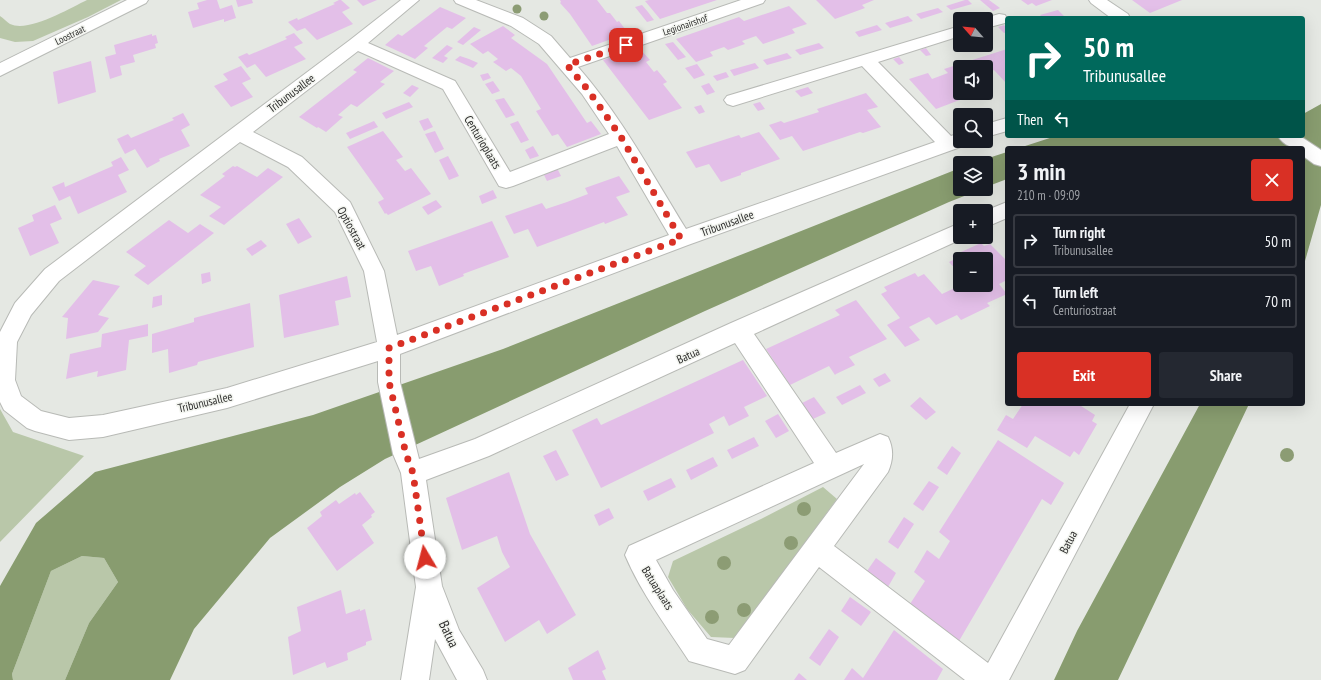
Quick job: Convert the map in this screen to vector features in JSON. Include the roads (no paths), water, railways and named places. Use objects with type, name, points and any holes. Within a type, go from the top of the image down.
[{"type":"street","name":"Loostraat","points":[[2,66],[140,0]]},
{"type":"street","name":"Tribunusallee","points":[[411,0],[356,44],[52,276],[23,309],[6,342],[4,380],[12,403],[35,420],[69,428],[103,426],[227,398],[389,348],[681,239],[953,142]]},
{"type":"street","points":[[462,0],[517,22],[545,40],[588,90],[621,137],[681,239]]},
{"type":"street","name":"Legionairshof","points":[[567,65],[757,0]]},
{"type":"street","points":[[1097,0],[1119,16]]},
{"type":"street","points":[[733,100],[953,33]]},
{"type":"street","name":"Centurioplaats","points":[[356,44],[449,85],[506,181],[621,137]]},
{"type":"street","points":[[866,60],[953,141]]},
{"type":"street","points":[[993,129],[1005,125]]},
{"type":"street","name":"Optiostraat","points":[[239,133],[295,162],[342,207],[374,271],[389,348]]},
{"type":"street","points":[[1290,138],[1302,146]]},
{"type":"street","points":[[1305,148],[1321,159]]},
{"type":"street","points":[[993,216],[1005,211]]},
{"type":"street","name":"Batua","points":[[409,464],[481,448],[953,234]]},
{"type":"street","points":[[739,330],[831,467]]},
{"type":"street","name":"Batua","points":[[389,348],[389,382],[409,464],[429,586],[448,638],[473,680]]},
{"type":"street","name":"Batua","points":[[994,680],[1141,406]]},
{"type":"street","name":"Batuaplaats","points":[[880,445],[879,464],[817,549],[735,660],[700,651],[664,599],[638,555],[880,445]]},
{"type":"street","points":[[817,549],[988,680]]},
{"type":"street","name":"Batua","points":[[415,680],[429,586]]}]
